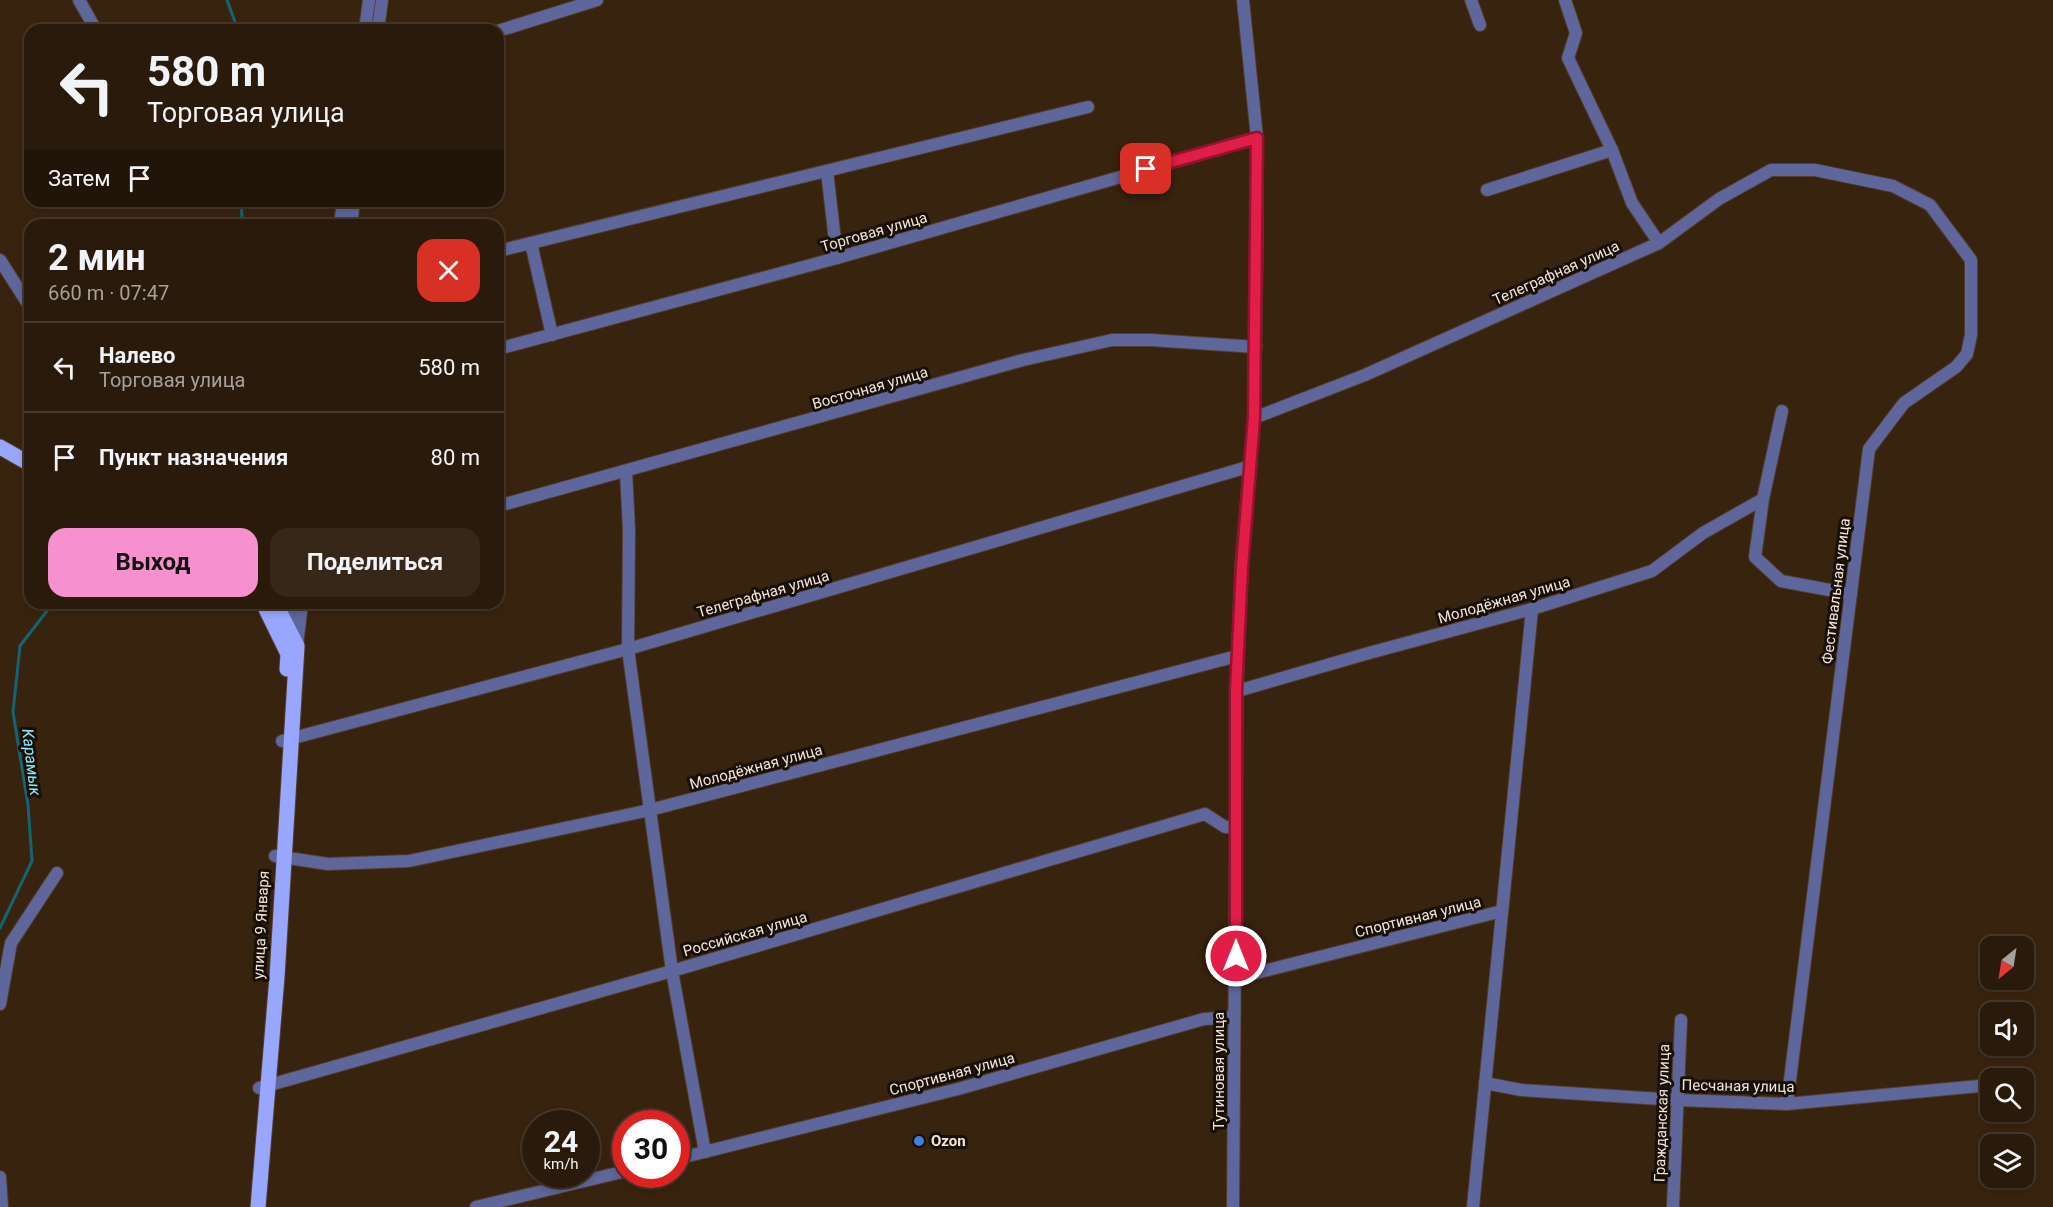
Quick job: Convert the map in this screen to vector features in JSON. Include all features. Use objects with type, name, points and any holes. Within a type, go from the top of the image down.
[{"type":"main road","points":[[0,436],[24,449]]},
{"type":"main road","points":[[0,447],[24,461]]},
{"type":"main road","points":[[267,609],[292,650]]},
{"type":"main road","points":[[278,609],[288,628],[292,650]]},
{"type":"main road","name":"улица 9 Января","points":[[258,1207],[263,1087],[292,650]]},
{"type":"main road","name":"улица 9 Января","points":[[250,1207],[263,1087]]},
{"type":"street","points":[[79,0],[93,24]]},
{"type":"street","points":[[366,24],[369,0]]},
{"type":"street","points":[[379,24],[382,0]]},
{"type":"street","points":[[504,29],[597,0]]},
{"type":"street","name":"Тутиновая улица","points":[[1233,1207],[1236,691],[1242,567],[1254,418],[1256,347],[1257,138],[1243,0]]},
{"type":"street","points":[[1471,0],[1480,25]]},
{"type":"street","points":[[1565,0],[1576,33],[1568,58],[1612,150],[1632,203],[1659,243]]},
{"type":"street","points":[[504,250],[1088,107]]},
{"type":"street","name":"Торговая улица","points":[[504,347],[837,258],[1257,138]]},
{"type":"street","points":[[1487,190],[1612,150]]},
{"type":"street","name":"Телеграфная улица","points":[[1254,418],[1365,375],[1659,243],[1719,199],[1771,170],[1815,170],[1865,181]]},
{"type":"street","points":[[827,171],[837,258]]},
{"type":"street","name":"Фестивальная улица","points":[[1787,1104],[1869,449],[1904,402],[1956,367],[1967,354],[1971,335],[1971,260],[1929,205],[1893,186],[1865,181]]},
{"type":"street","points":[[531,243],[552,335]]},
{"type":"street","points":[[0,260],[24,298]]},
{"type":"street","name":"Восточная улица","points":[[504,504],[1023,360],[1112,340],[1151,340],[1256,347]]},
{"type":"street","points":[[1782,411],[1763,499],[1755,557],[1781,581],[1851,594]]},
{"type":"street","name":"Телеграфная улица","points":[[286,740],[628,649],[1251,466]]},
{"type":"street","points":[[626,471],[629,530],[628,649],[672,971],[705,1152]]},
{"type":"street","name":"Молодёжная улица","points":[[1236,691],[1532,609],[1652,571],[1703,533],[1763,499]]},
{"type":"street","points":[[288,628],[289,609]]},
{"type":"street","points":[[292,650],[301,609]]},
{"type":"street","points":[[1473,1207],[1532,609]]},
{"type":"street","name":"Молодёжная улица","points":[[279,857],[328,864],[409,861],[650,810],[1238,656]]},
{"type":"street","name":"Российская улица","points":[[263,1087],[672,971],[1205,814],[1225,827],[1236,826]]},
{"type":"street","points":[[0,1004],[11,943],[57,873]]},
{"type":"street","name":"Спортивная улица","points":[[1236,978],[1502,911]]},
{"type":"street","name":"Спортивная улица","points":[[690,1156],[958,1089],[1204,1019],[1234,1017]]},
{"type":"street","name":"Гражданская улица","points":[[1673,1207],[1681,1020]]},
{"type":"street","name":"Песчаная улица","points":[[1485,1083],[1521,1090],[1787,1104],[1980,1086]]},
{"type":"street","points":[[476,1207],[612,1174]]},
{"type":"street","points":[[0,1177],[2,1207]]},
{"type":"waterway","name":"Карамык","points":[[227,0],[236,24]]},
{"type":"waterway","name":"Карамык","points":[[241,207],[241,219]]},
{"type":"waterway","name":"Карамык","points":[[0,928],[32,861],[28,805],[13,712],[20,646],[48,609]]},
{"type":"place","name":"Ozon","points":[[919,1141]]},
{"type":"route","points":[[1146,169],[1257,138],[1254,418],[1242,567],[1236,691],[1236,956]]}]
